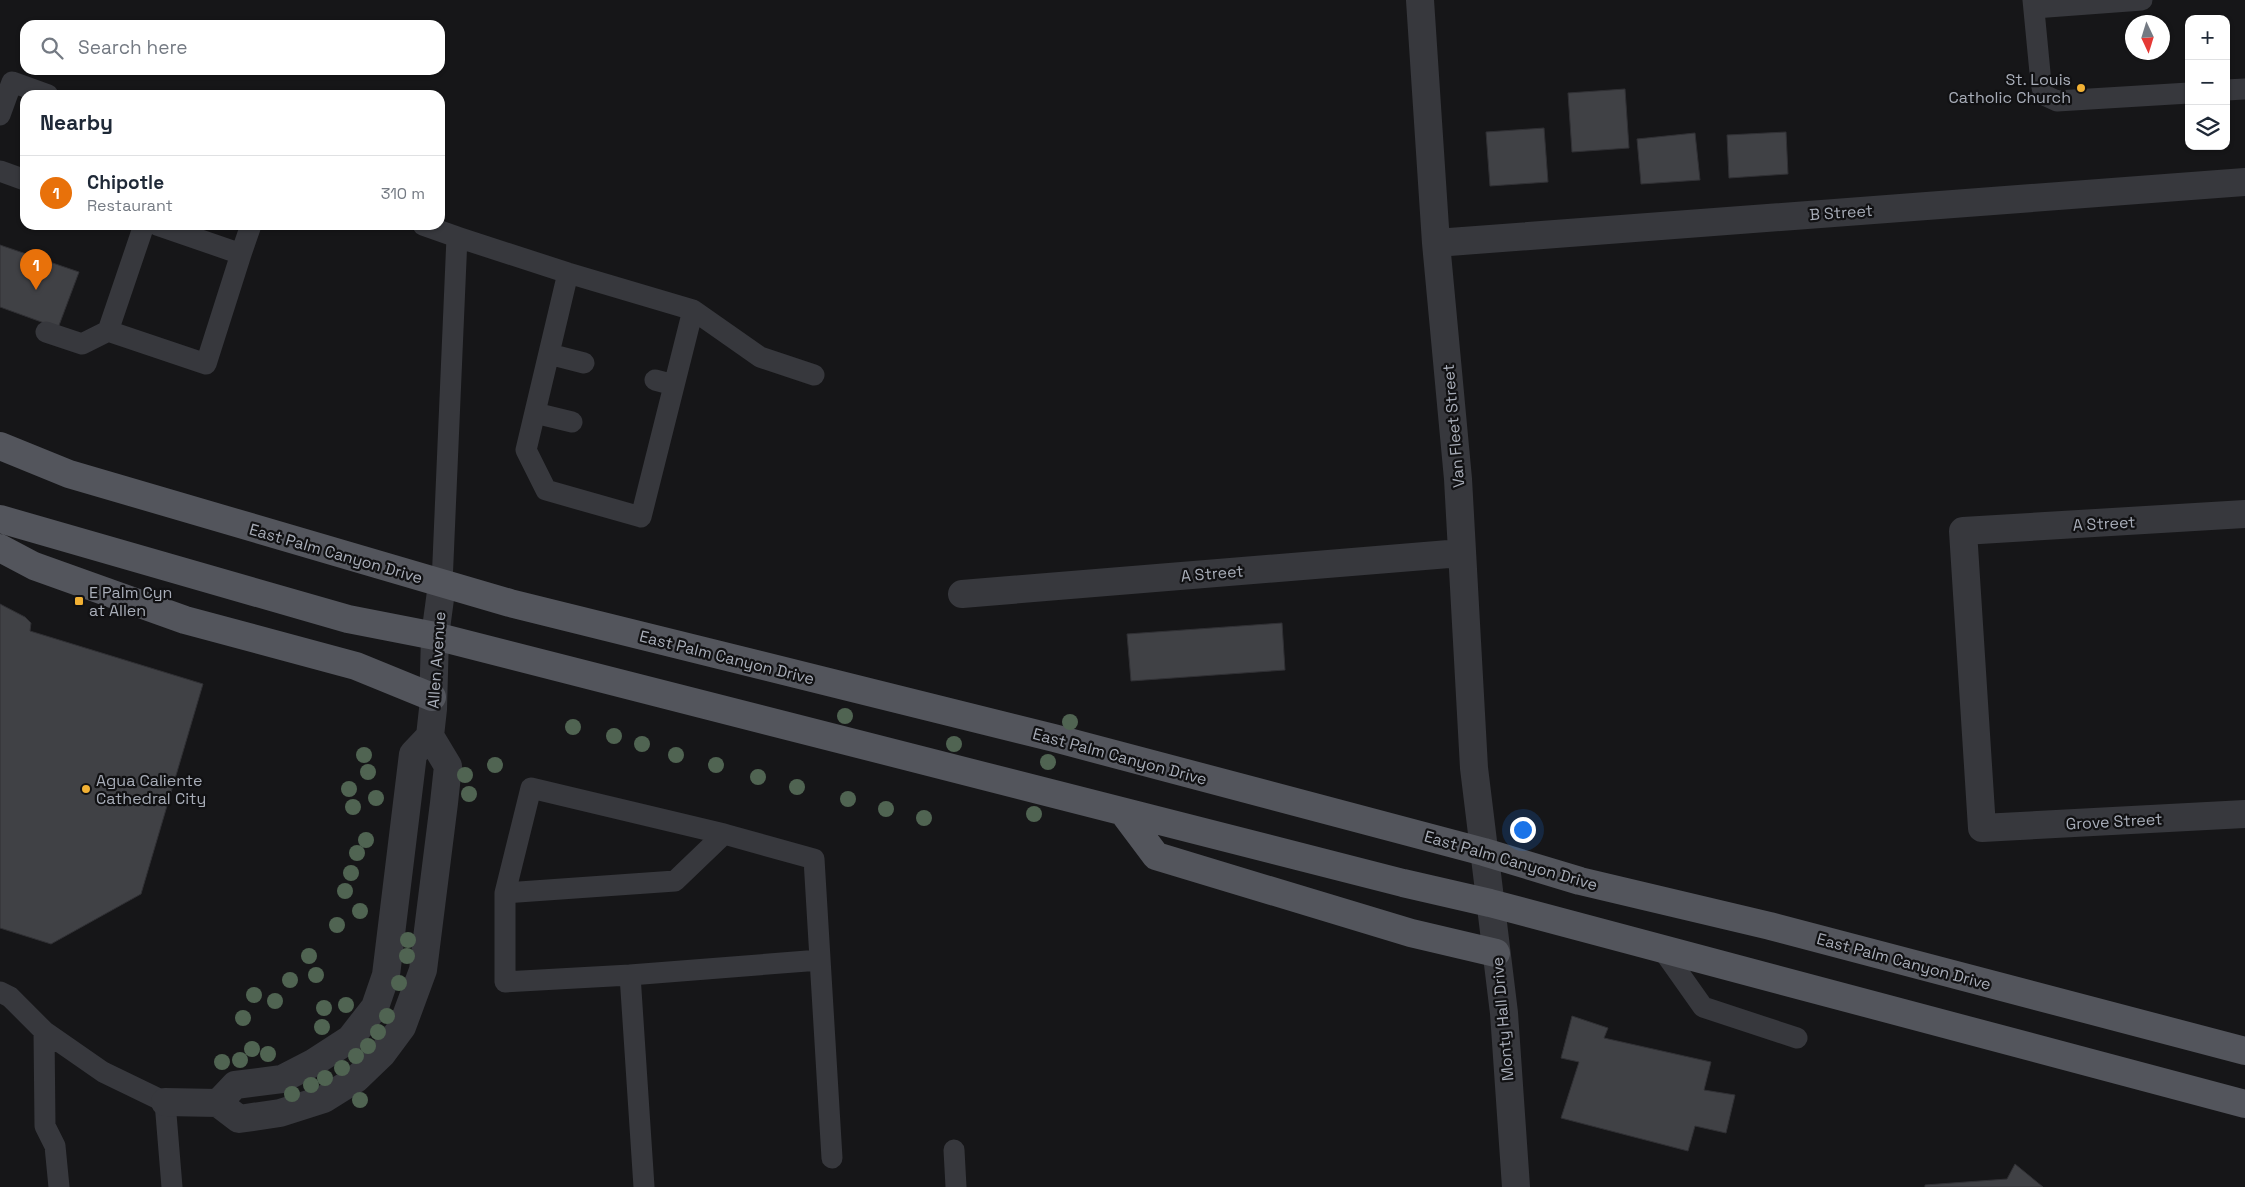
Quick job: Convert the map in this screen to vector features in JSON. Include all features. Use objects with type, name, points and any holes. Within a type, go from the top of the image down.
[{"type":"main road","name":"East Palm Canyon Drive","points":[[0,446],[69,474],[442,584],[1054,738],[1484,852],[1580,881],[1770,926],[2245,1051]]},
{"type":"main road","points":[[0,519],[348,620],[435,636],[1123,812],[1490,903],[2245,1104]]},
{"type":"main road","points":[[0,548],[34,566],[185,620],[356,666],[432,697]]},
{"type":"main road","points":[[1123,812],[1156,856],[1411,933],[1496,954]]},
{"type":"street","name":"Van Fleet Street","points":[[1420,0],[1436,242],[1458,479],[1474,768],[1484,852]]},
{"type":"street","name":"B Street","points":[[1436,242],[2245,182]]},
{"type":"street","name":"A Street","points":[[1982,828],[1963,531],[2245,514]]},
{"type":"street","name":"A Street","points":[[962,594],[1462,553]]},
{"type":"street","name":"Allen Avenue","points":[[430,736],[433,708],[435,636],[442,584]]},
{"type":"street","points":[[165,1102],[218,1103],[239,1119],[280,1113],[324,1099],[356,1079],[382,1054],[402,1026],[423,970],[448,766],[430,736],[413,754],[386,975],[375,1006],[350,1039],[313,1063],[282,1079],[235,1086],[218,1103]]},
{"type":"street","name":"Grove Street","points":[[1982,828],[2245,814]]},
{"type":"street","name":"Monty Hall Drive","points":[[1484,852],[1504,1014],[1516,1187]]},
{"type":"lane","points":[[2142,0],[2034,4],[2041,83],[2044,95],[2057,101],[2185,93]]},
{"type":"lane","points":[[0,115],[6,80],[34,90]]},
{"type":"lane","points":[[2230,90],[2245,89]]},
{"type":"lane","points":[[0,171],[20,178]]},
{"type":"lane","points":[[46,332],[82,344],[108,331],[142,230]]},
{"type":"lane","points":[[171,230],[241,254]]},
{"type":"lane","points":[[108,331],[206,364],[250,230]]},
{"type":"lane","points":[[437,230],[568,273],[693,310],[760,357],[814,375]]},
{"type":"lane","points":[[442,584],[457,237]]},
{"type":"lane","points":[[568,273],[526,450],[546,490],[641,517],[652,441],[664,383],[693,310]]},
{"type":"lane","points":[[549,354],[584,363]]},
{"type":"lane","points":[[535,413],[572,422]]},
{"type":"lane","points":[[820,960],[630,976],[506,982],[504,893],[531,788],[724,834],[814,859],[832,1158]]},
{"type":"lane","points":[[504,893],[674,881],[724,834]]},
{"type":"lane","points":[[1662,949],[1703,1007],[1797,1038]]},
{"type":"lane","points":[[630,976],[644,1187]]},
{"type":"lane","points":[[0,992],[10,997],[44,1031],[103,1072],[165,1102],[172,1187]]},
{"type":"lane","points":[[44,1031],[43,1104],[46,1126],[54,1146],[59,1187]]},
{"type":"lane","points":[[954,1150],[956,1187]]},
{"type":"building","points":[[1625,89],[1629,148],[1572,152],[1568,93]]},
{"type":"building","points":[[1544,128],[1548,182],[1490,186],[1486,132]]},
{"type":"building","points":[[1786,132],[1788,174],[1729,178],[1727,135]]},
{"type":"building","points":[[1695,133],[1700,180],[1641,184],[1637,139]]},
{"type":"building","points":[[0,245],[79,272],[58,328],[0,307]]},
{"type":"building","name":"Agua Caliente Cathedral City","points":[[0,604],[25,617],[31,623],[30,631],[203,684],[141,894],[51,944],[0,928]]},
{"type":"building","points":[[1282,623],[1285,670],[1131,681],[1127,634]]},
{"type":"building","points":[[1572,1016],[1608,1028],[1604,1038],[1711,1062],[1704,1090],[1735,1095],[1726,1133],[1695,1126],[1688,1151],[1561,1118],[1579,1062],[1561,1058]]},
{"type":"building","points":[[2015,1164],[2043,1187],[1925,1187],[1925,1185],[2007,1179]]},
{"type":"place","name":"St. Louis Catholic Church","points":[[2081,88]]},
{"type":"place","name":"Chipotle","points":[[36,290]]},
{"type":"place","name":"E Palm Cyn at Allen","points":[[79,601]]},
{"type":"place","name":"Agua Caliente Cathedral City","points":[[86,789]]}]
